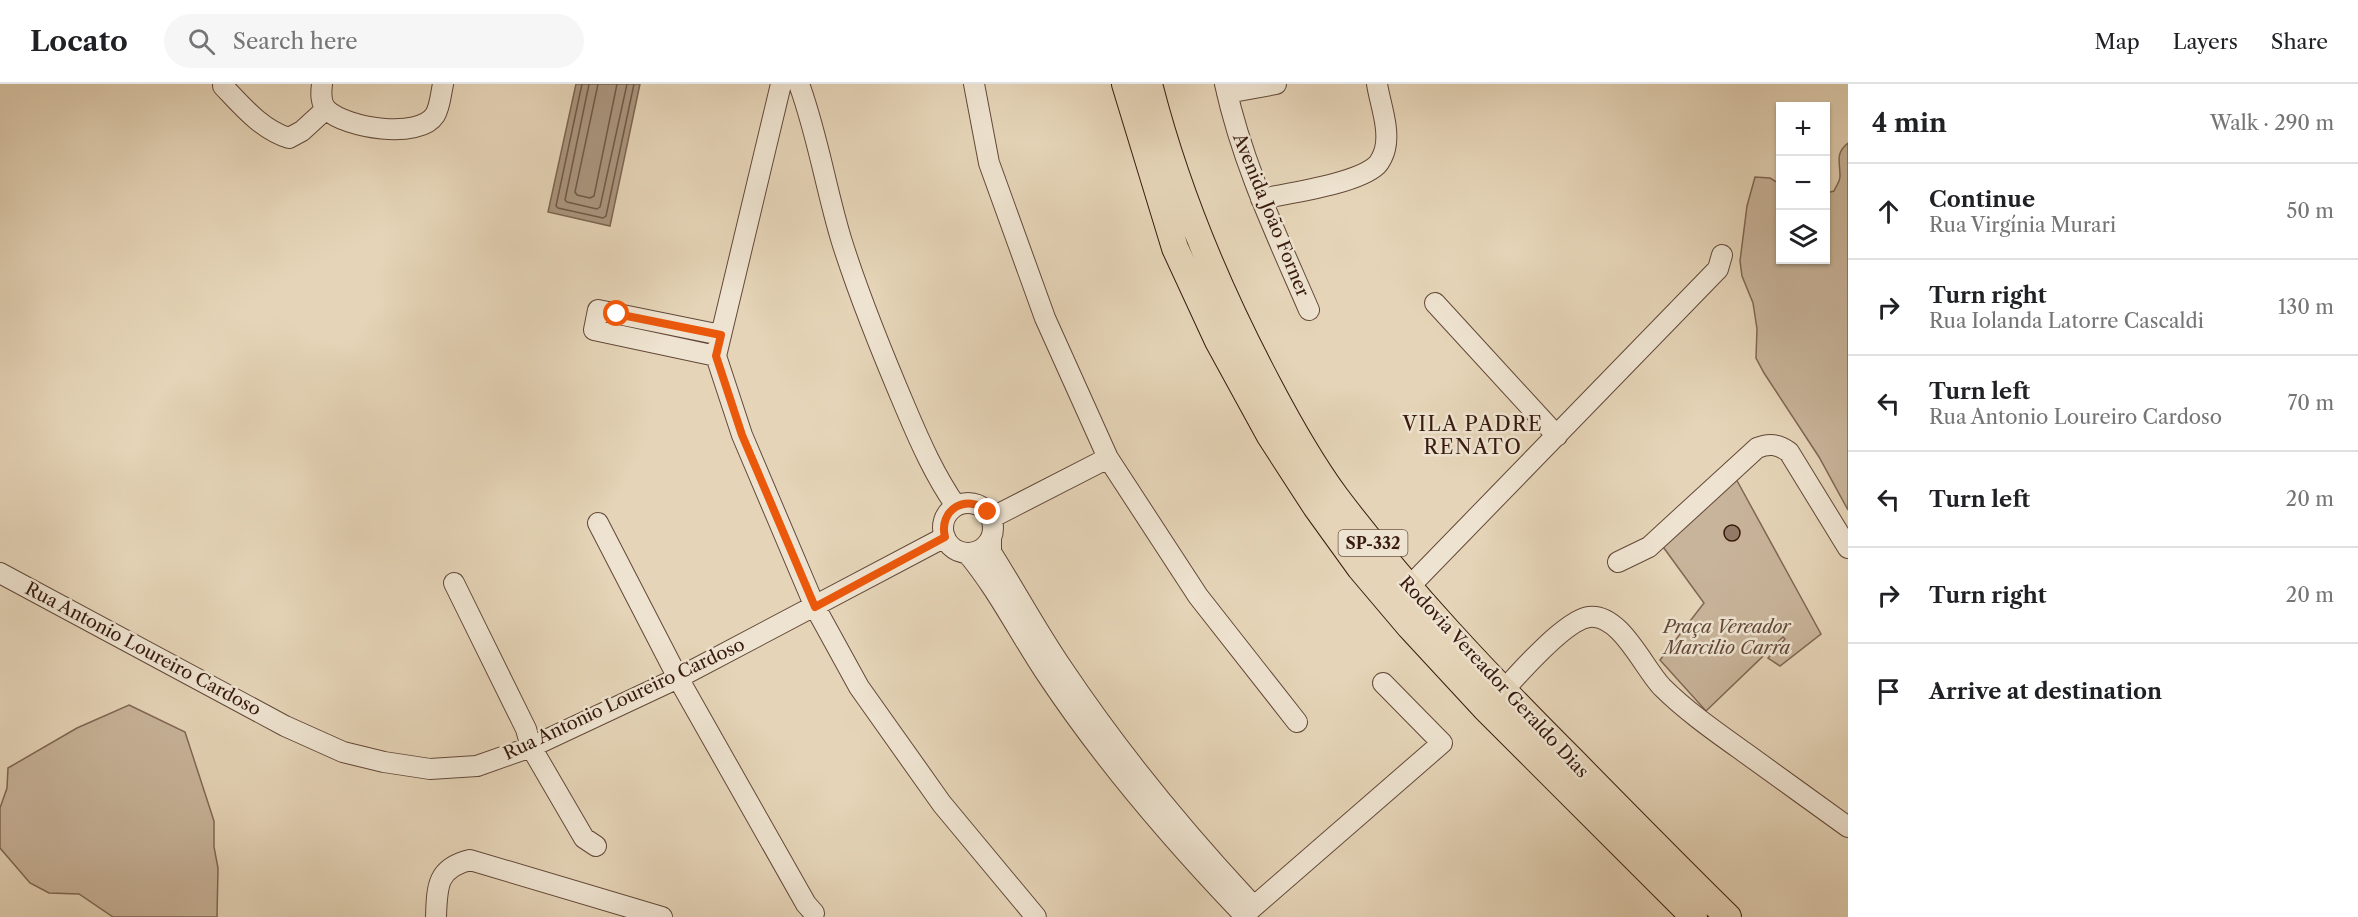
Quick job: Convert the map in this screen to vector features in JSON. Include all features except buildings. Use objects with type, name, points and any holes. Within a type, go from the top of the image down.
[{"type":"main road","name":"Rodovia Vereador Geraldo Dias","points":[[1125,84],[1175,248],[1218,341],[1264,427],[1316,507],[1360,568],[1410,627],[1485,708],[1694,917]]},
{"type":"main road","name":"Rodovia Vereador Geraldo Dias","points":[[1149,84],[1160,127],[1184,199],[1205,252],[1248,347],[1289,423],[1335,495],[1408,587],[1503,691],[1728,917]]},
{"type":"street","points":[[322,84],[320,95],[326,109],[367,127],[392,130],[427,123],[435,115],[443,84]]},
{"type":"street","points":[[781,84],[716,356],[742,435],[815,607],[860,687],[942,804],[1036,917]]},
{"type":"street","points":[[800,84],[809,110],[842,242],[889,369],[921,444],[956,506]]},
{"type":"street","points":[[974,84],[989,163],[1045,318],[1108,458],[1198,596],[1297,722]]},
{"type":"street","points":[[1226,88],[1276,84]]},
{"type":"street","points":[[1261,199],[1363,175],[1378,164],[1385,149],[1385,132],[1377,84]]},
{"type":"street","points":[[224,85],[259,121],[276,134],[289,138],[302,131],[326,109]]},
{"type":"street","name":"Avenida João Forner","points":[[1226,88],[1240,141],[1261,199],[1309,310]]},
{"type":"street","points":[[1408,587],[1718,269],[1722,255]]},
{"type":"street","points":[[1435,303],[1557,436]]},
{"type":"street","points":[[716,356],[594,330],[598,310],[721,335]]},
{"type":"street","points":[[1618,562],[1649,547],[1756,448],[1767,444],[1780,446],[1789,452],[1848,548]]},
{"type":"street","points":[[992,518],[1108,458]]},
{"type":"street","points":[[991,539],[981,549],[967,552],[954,548],[945,537],[944,523],[950,511],[962,503],[983,507],[992,518],[992,552],[1062,668],[1107,731],[1247,913]]},
{"type":"street","points":[[598,523],[678,678],[806,904],[814,913]]},
{"type":"street","name":"Rua Antonio Loureiro Cardoso","points":[[0,573],[285,726],[342,752],[384,762],[430,769],[477,766],[531,747],[678,678],[945,537]]},
{"type":"street","points":[[967,552],[1047,675],[1105,757],[1197,866],[1247,913]]},
{"type":"street","points":[[454,583],[526,729],[531,747],[584,838],[596,846]]},
{"type":"street","points":[[1503,691],[1530,661],[1576,621],[1590,617],[1605,619],[1622,633],[1662,686],[1712,729],[1848,827]]},
{"type":"street","points":[[1247,913],[1442,743],[1383,683]]},
{"type":"street","points":[[436,917],[437,895],[443,876],[454,864],[470,860],[638,914],[662,917]]},
{"type":"green space","points":[[1848,143],[1848,510],[1819,457],[1756,358],[1757,329],[1753,303],[1742,276],[1740,261],[1747,206],[1755,177],[1770,178],[1776,182],[1776,264],[1830,264],[1830,192],[1834,191],[1839,182],[1840,154]]},
{"type":"green space","name":"Praça Vereador Marcilio Carra","points":[[1735,477],[1821,634],[1780,666],[1768,658],[1785,639],[1783,637],[1706,711],[1660,660],[1704,603],[1661,544]]},
{"type":"green space","points":[[129,705],[185,732],[214,821],[214,847],[218,868],[217,917],[113,917],[79,894],[49,893],[30,883],[0,848],[0,808],[7,788],[8,768],[77,728]]},
{"type":"water","points":[[576,84],[640,84],[610,226],[548,212]]},
{"type":"district","name":"VILA PADRE RENATO","points":[[1473,436]]},
{"type":"route","points":[[617,314],[721,335],[716,356],[742,435],[815,607],[945,537],[946,516],[956,506],[962,503],[976,504],[988,512]]}]
